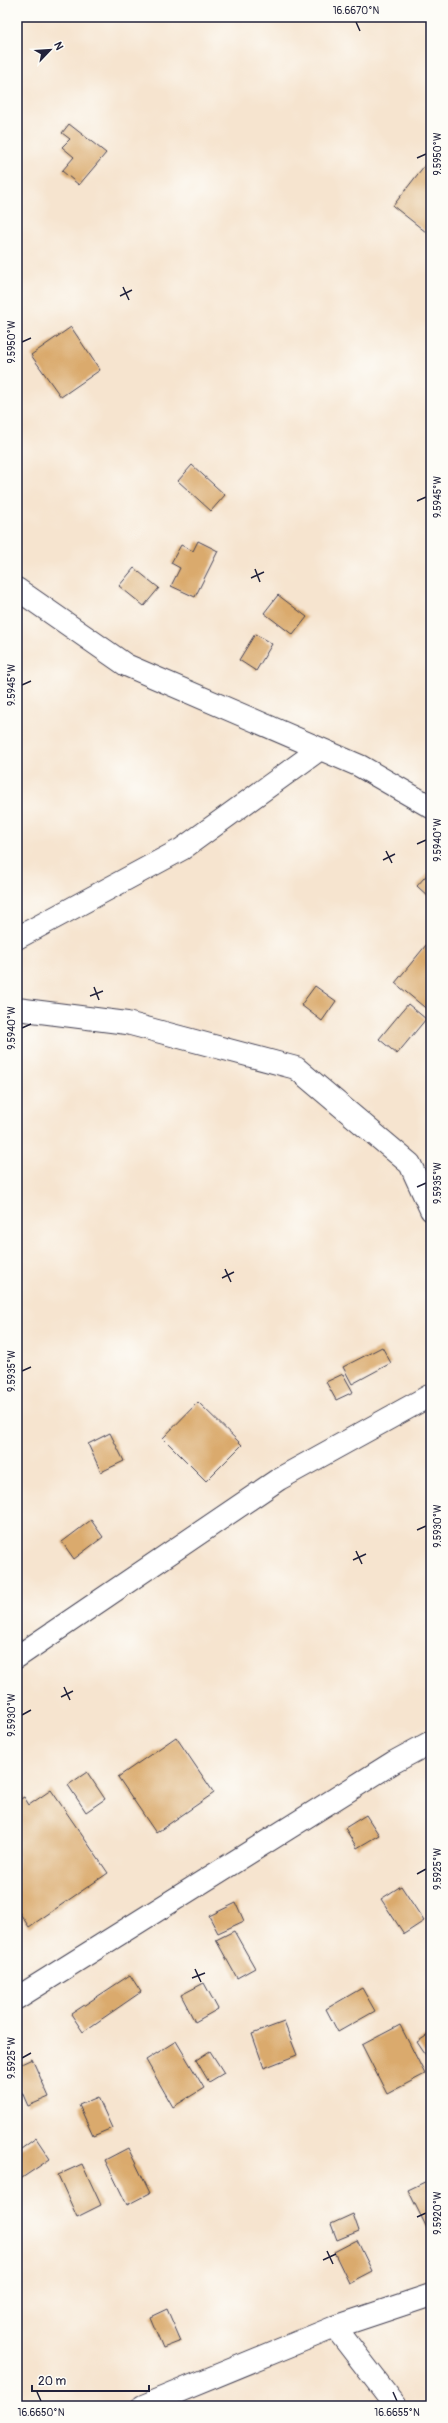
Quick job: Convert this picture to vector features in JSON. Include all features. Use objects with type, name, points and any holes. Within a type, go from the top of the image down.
[{"type":"street","points":[[17,589],[126,665],[360,766],[431,807]]},
{"type":"street","points":[[17,938],[182,849],[320,749]]},
{"type":"street","points":[[17,1009],[127,1023],[296,1068],[410,1164],[431,1210]]},
{"type":"street","points":[[17,1657],[279,1479],[431,1395]]},
{"type":"street","points":[[17,1998],[394,1762],[431,1742]]},
{"type":"street","points":[[143,2406],[335,2327],[431,2295]]},
{"type":"street","points":[[335,2327],[396,2406]]},
{"type":"building","points":[[69,124],[106,153],[79,185],[62,171],[74,157],[62,147],[70,139],[62,133]]},
{"type":"building","points":[[428,161],[431,164],[431,236],[393,206]]},
{"type":"building","points":[[71,327],[100,370],[61,397],[31,355]]},
{"type":"building","points":[[192,465],[225,495],[211,511],[178,481]]},
{"type":"building","points":[[198,541],[218,551],[195,597],[171,586],[180,568],[171,563],[181,545],[193,551]]},
{"type":"building","points":[[134,568],[159,588],[144,606],[119,586]]},
{"type":"building","points":[[278,595],[307,617],[293,635],[264,613]]},
{"type":"building","points":[[255,634],[272,644],[256,671],[239,660]]},
{"type":"building","points":[[431,870],[431,899],[417,886]]},
{"type":"building","points":[[431,939],[431,1008],[429,1011],[395,983]]},
{"type":"building","points":[[315,986],[336,1001],[322,1021],[301,1005]]},
{"type":"building","points":[[408,1004],[426,1019],[397,1054],[379,1039]]},
{"type":"building","points":[[382,1347],[391,1363],[352,1384],[343,1367]]},
{"type":"building","points":[[343,1374],[353,1392],[336,1400],[326,1382]]},
{"type":"building","points":[[198,1402],[242,1445],[206,1481],[163,1438]]},
{"type":"building","points":[[110,1433],[124,1461],[101,1472],[88,1444]]},
{"type":"building","points":[[91,1520],[103,1537],[74,1559],[62,1542]]},
{"type":"building","points":[[176,1737],[214,1793],[156,1833],[118,1777]]},
{"type":"building","points":[[87,1772],[105,1799],[86,1812],[68,1785]]},
{"type":"building","points":[[51,1790],[108,1873],[29,1927],[17,1909],[17,1801],[24,1797],[29,1805]]},
{"type":"building","points":[[366,1815],[379,1835],[357,1848],[345,1828]]},
{"type":"building","points":[[401,1886],[424,1921],[404,1934],[381,1899]]},
{"type":"building","points":[[236,1903],[244,1921],[218,1933],[209,1916]]},
{"type":"building","points":[[234,1931],[255,1968],[237,1978],[216,1940]]},
{"type":"building","points":[[130,1975],[141,1992],[83,2032],[71,2014]]},
{"type":"building","points":[[204,1983],[218,2009],[195,2022],[181,1995]]},
{"type":"building","points":[[362,1988],[375,2011],[338,2032],[326,2009]]},
{"type":"building","points":[[284,2022],[297,2055],[264,2068],[252,2034]]},
{"type":"building","points":[[400,2025],[425,2074],[387,2094],[362,2045]]},
{"type":"building","points":[[431,2033],[431,2063],[417,2042]]},
{"type":"building","points":[[176,2041],[204,2088],[173,2107],[146,2060]]},
{"type":"building","points":[[210,2051],[224,2073],[209,2082],[196,2060]]},
{"type":"building","points":[[32,2059],[49,2097],[28,2106],[17,2081],[17,2066]]},
{"type":"building","points":[[98,2097],[112,2128],[93,2136],[79,2105]]},
{"type":"building","points":[[36,2138],[50,2159],[19,2180],[17,2176],[17,2152]]},
{"type":"building","points":[[128,2148],[150,2193],[127,2205],[105,2160]]},
{"type":"building","points":[[82,2164],[101,2205],[77,2217],[58,2175]]},
{"type":"building","points":[[431,2179],[431,2236],[408,2190]]},
{"type":"building","points":[[353,2214],[359,2231],[337,2240],[331,2224]]},
{"type":"building","points":[[357,2240],[372,2271],[349,2283],[334,2252]]},
{"type":"building","points":[[167,2309],[181,2341],[163,2348],[150,2317]]}]
